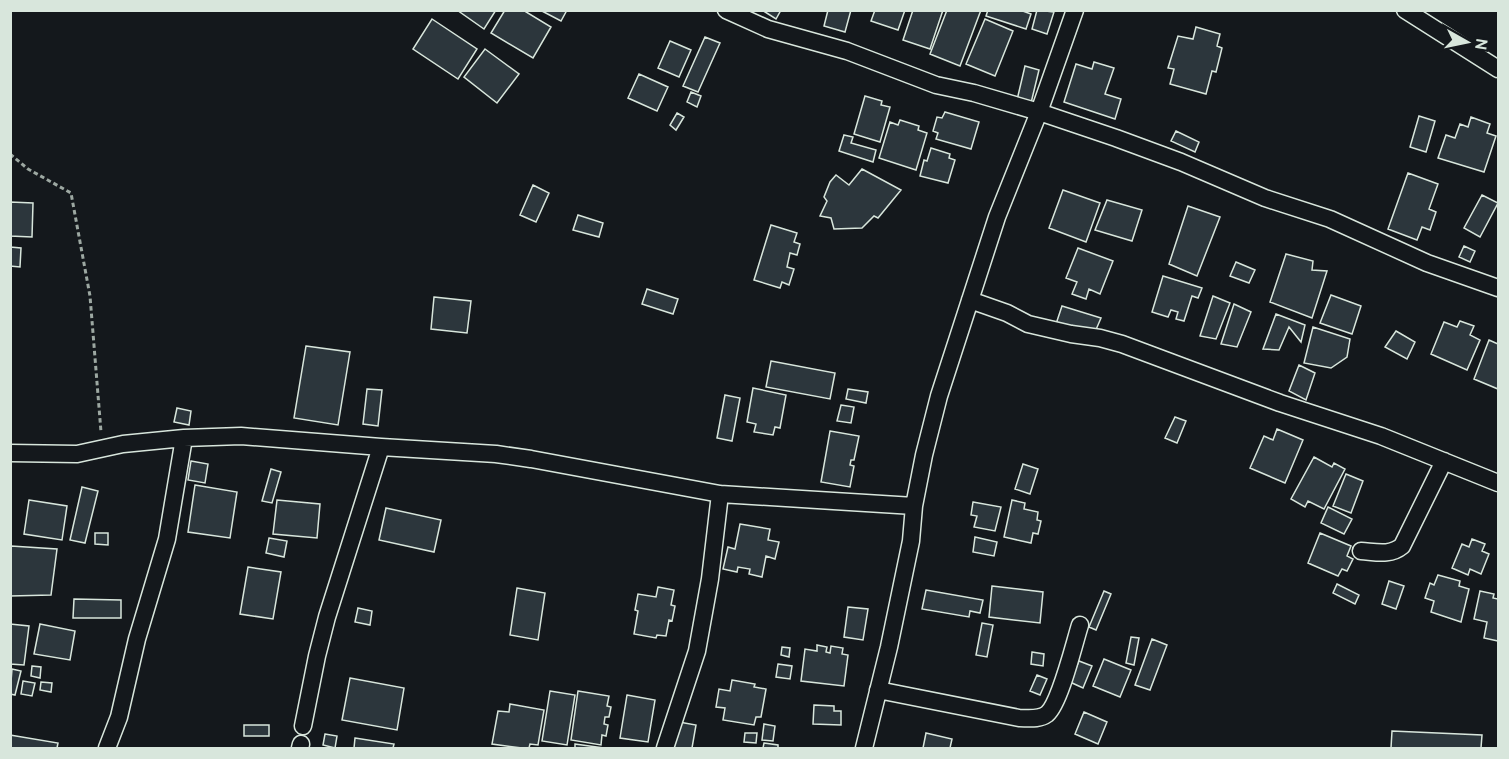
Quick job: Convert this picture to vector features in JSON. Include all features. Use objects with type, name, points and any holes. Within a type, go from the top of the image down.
[{"type":"street","points":[[726,10],[768,30],[848,51],[936,85],[974,93],[1039,112],[1181,162],[1265,198],[1330,219],[1427,263],[1498,288]]},
{"type":"street","points":[[864,748],[911,541],[914,507],[924,455],[939,396],[997,217],[1039,112],[1075,10]]},
{"type":"street","points":[[1405,10],[1498,69]]},
{"type":"street","points":[[970,300],[1007,313],[1028,324],[1122,344],[1280,403],[1341,422],[1498,483]]},
{"type":"street","points":[[10,453],[77,454],[184,438],[241,436],[496,454],[720,494],[914,507]]},
{"type":"street","points":[[106,748],[119,717],[129,669],[167,539],[184,438]]},
{"type":"street","points":[[303,726],[327,617],[381,447]]},
{"type":"street","points":[[1361,551],[1388,553],[1395,552],[1402,546],[1444,461]]},
{"type":"street","points":[[664,748],[697,651],[710,579],[720,494]]},
{"type":"street","points":[[878,690],[1019,718],[1039,718],[1047,714],[1058,696],[1080,625]]},
{"type":"path","points":[[10,154],[28,169],[71,193],[90,296],[103,449]]},
{"type":"building","points":[[457,10],[496,10],[484,29]]},
{"type":"building","points":[[505,10],[523,10],[551,27],[533,58],[491,33]]},
{"type":"building","points":[[540,10],[567,10],[561,21]]},
{"type":"building","points":[[762,10],[781,10],[776,19]]},
{"type":"building","points":[[828,10],[851,10],[845,32],[824,26]]},
{"type":"building","points":[[875,10],[905,10],[898,30],[871,21]]},
{"type":"building","points":[[913,10],[943,10],[930,49],[903,40]]},
{"type":"building","points":[[947,10],[981,10],[960,66],[930,54]]},
{"type":"building","points":[[988,10],[1020,10],[1031,14],[1026,29],[986,16]]},
{"type":"building","points":[[1037,10],[1054,12],[1047,34],[1032,29]]},
{"type":"building","points":[[432,19],[477,49],[458,79],[413,49]]},
{"type":"building","points":[[985,19],[1013,31],[995,76],[966,64]]},
{"type":"building","points":[[1196,27],[1220,34],[1217,46],[1222,48],[1216,72],[1212,71],[1206,94],[1170,84],[1174,69],[1168,68],[1178,36],[1193,39]]},
{"type":"building","points":[[705,37],[720,43],[698,92],[683,86]]},
{"type":"building","points":[[670,41],[691,50],[679,77],[658,68]]},
{"type":"building","points":[[485,49],[519,74],[497,103],[464,77]]},
{"type":"building","points":[[1094,62],[1114,68],[1105,94],[1121,99],[1115,119],[1064,102],[1076,64],[1092,69]]},
{"type":"building","points":[[1025,66],[1039,70],[1031,103],[1017,100]]},
{"type":"building","points":[[639,74],[668,87],[657,111],[628,98]]},
{"type":"building","points":[[691,92],[701,96],[697,107],[687,102]]},
{"type":"building","points":[[865,96],[882,101],[881,105],[890,107],[880,142],[854,134]]},
{"type":"building","points":[[945,112],[979,122],[971,149],[936,139],[938,133],[933,131],[937,117],[942,118]]},
{"type":"building","points":[[677,113],[684,117],[676,130],[670,125]]},
{"type":"building","points":[[1419,116],[1435,121],[1426,152],[1410,147]]},
{"type":"building","points":[[1471,117],[1490,124],[1487,133],[1496,136],[1484,172],[1438,158],[1446,135],[1455,138],[1460,124],[1468,127]]},
{"type":"building","points":[[900,120],[919,126],[918,130],[927,133],[916,170],[879,158],[890,122],[898,125]]},
{"type":"building","points":[[1176,131],[1199,142],[1195,152],[1171,141]]},
{"type":"building","points":[[844,135],[853,137],[851,143],[876,150],[873,162],[839,151]]},
{"type":"building","points":[[931,148],[950,154],[949,158],[955,160],[948,183],[920,176],[924,160],[927,161]]},
{"type":"building","points":[[862,169],[901,190],[878,218],[874,216],[862,228],[834,229],[831,218],[820,216],[827,201],[824,197],[830,182],[836,175],[849,185]]},
{"type":"building","points":[[1408,173],[1438,184],[1429,209],[1436,212],[1430,230],[1422,227],[1417,240],[1388,229]]},
{"type":"building","points":[[533,185],[549,193],[536,222],[520,215]]},
{"type":"building","points":[[1063,190],[1100,203],[1086,242],[1049,228]]},
{"type":"building","points":[[1482,195],[1498,203],[1480,237],[1464,228]]},
{"type":"building","points":[[1107,200],[1142,210],[1132,241],[1095,230]]},
{"type":"building","points":[[10,202],[33,203],[32,237],[10,236]]},
{"type":"building","points":[[1188,206],[1220,217],[1197,276],[1169,264]]},
{"type":"building","points":[[578,215],[603,223],[599,237],[573,230]]},
{"type":"building","points":[[771,225],[797,233],[794,242],[800,244],[797,255],[790,253],[787,267],[794,269],[789,285],[782,282],[780,288],[754,280]]},
{"type":"building","points":[[1464,246],[1475,251],[1470,262],[1459,257]]},
{"type":"building","points":[[10,247],[21,248],[20,267],[10,266]]},
{"type":"building","points":[[1078,248],[1113,261],[1100,294],[1089,289],[1086,299],[1072,294],[1077,282],[1066,278]]},
{"type":"building","points":[[1286,254],[1313,261],[1312,270],[1327,271],[1312,318],[1270,302]]},
{"type":"building","points":[[1236,262],[1255,270],[1249,283],[1230,276]]},
{"type":"building","points":[[1163,276],[1202,288],[1198,298],[1192,296],[1184,321],[1176,319],[1178,312],[1171,310],[1168,317],[1152,312]]},
{"type":"building","points":[[647,289],[678,299],[673,314],[642,304]]},
{"type":"building","points":[[1331,295],[1361,306],[1352,334],[1320,323]]},
{"type":"building","points":[[1213,296],[1230,303],[1216,339],[1200,336]]},
{"type":"building","points":[[434,297],[471,301],[467,333],[431,329]]},
{"type":"building","points":[[1234,304],[1251,312],[1237,347],[1221,344]]},
{"type":"building","points":[[1062,306],[1101,318],[1095,332],[1056,324]]},
{"type":"building","points":[[1276,314],[1305,325],[1301,342],[1289,327],[1279,350],[1263,349]]},
{"type":"building","points":[[1460,321],[1474,326],[1470,335],[1480,340],[1467,370],[1431,354],[1444,322],[1457,327]]},
{"type":"building","points":[[1313,327],[1350,339],[1347,357],[1331,368],[1304,363]]},
{"type":"building","points":[[1396,331],[1415,342],[1407,359],[1385,347]]},
{"type":"building","points":[[1489,340],[1498,344],[1498,389],[1474,379]]},
{"type":"building","points":[[306,346],[350,352],[338,425],[294,418]]},
{"type":"building","points":[[771,361],[835,373],[830,399],[766,387]]},
{"type":"building","points":[[1299,365],[1315,373],[1306,400],[1289,391]]},
{"type":"building","points":[[753,388],[786,395],[780,428],[775,427],[773,435],[754,432],[756,424],[747,422]]},
{"type":"building","points":[[367,389],[382,390],[378,426],[363,424]]},
{"type":"building","points":[[848,389],[868,392],[866,403],[846,399]]},
{"type":"building","points":[[725,395],[740,398],[732,441],[717,438]]},
{"type":"building","points":[[841,405],[854,407],[851,423],[837,421]]},
{"type":"building","points":[[177,408],[191,411],[189,425],[174,422]]},
{"type":"building","points":[[1175,417],[1186,421],[1177,443],[1165,438]]},
{"type":"building","points":[[1277,429],[1303,440],[1285,483],[1250,468],[1264,436],[1273,440]]},
{"type":"building","points":[[830,431],[859,436],[854,460],[851,460],[850,465],[854,466],[850,487],[821,482]]},
{"type":"building","points":[[1314,457],[1332,467],[1334,463],[1345,469],[1324,509],[1308,501],[1305,507],[1291,499]]},
{"type":"building","points":[[191,461],[208,464],[205,483],[188,480]]},
{"type":"building","points":[[1023,464],[1038,469],[1030,494],[1015,489]]},
{"type":"building","points":[[271,469],[281,472],[272,503],[262,501]]},
{"type":"building","points":[[1346,474],[1363,481],[1351,513],[1333,506]]},
{"type":"building","points":[[195,485],[237,492],[230,538],[188,532]]},
{"type":"building","points":[[82,487],[98,491],[85,543],[70,540]]},
{"type":"building","points":[[29,500],[67,506],[62,540],[24,534]]},
{"type":"building","points":[[277,500],[320,504],[317,538],[273,534]]},
{"type":"building","points":[[1012,500],[1025,503],[1024,509],[1038,512],[1037,520],[1041,521],[1038,534],[1033,533],[1031,543],[1004,537]]},
{"type":"building","points":[[973,502],[1001,507],[995,531],[974,527],[977,516],[971,515]]},
{"type":"building","points":[[1328,507],[1352,519],[1344,534],[1321,523]]},
{"type":"building","points":[[386,508],[441,520],[434,552],[379,540]]},
{"type":"building","points":[[740,524],[770,529],[768,540],[779,542],[775,559],[766,556],[762,577],[749,574],[750,569],[738,567],[737,572],[723,569],[728,547],[735,549]]},
{"type":"building","points":[[95,533],[108,533],[108,545],[95,544]]},
{"type":"building","points":[[1320,533],[1351,546],[1347,556],[1353,559],[1347,571],[1342,569],[1338,576],[1308,563]]},
{"type":"building","points":[[975,537],[997,542],[994,556],[973,552]]},
{"type":"building","points":[[269,538],[287,541],[284,557],[266,553]]},
{"type":"building","points":[[1472,539],[1485,544],[1482,551],[1489,554],[1481,574],[1470,569],[1468,575],[1452,568],[1462,544],[1469,547]]},
{"type":"building","points":[[11,546],[57,549],[51,595],[10,596]]},
{"type":"building","points":[[248,567],[281,572],[273,619],[240,614]]},
{"type":"building","points":[[1438,575],[1460,581],[1459,586],[1469,589],[1461,622],[1431,612],[1434,601],[1425,598],[1430,583],[1434,585]]},
{"type":"building","points":[[1389,581],[1404,586],[1396,609],[1382,604]]},
{"type":"building","points":[[1337,584],[1359,595],[1355,604],[1333,593]]},
{"type":"building","points":[[992,586],[1043,592],[1040,623],[989,617]]},
{"type":"building","points":[[658,587],[674,590],[671,605],[675,606],[666,636],[657,635],[656,638],[634,634],[638,594],[656,597]]},
{"type":"building","points":[[517,588],[545,593],[538,640],[510,635]]},
{"type":"building","points":[[926,590],[983,600],[980,613],[970,611],[969,617],[922,609]]},
{"type":"building","points":[[1104,591],[1111,594],[1096,630],[1089,627]]},
{"type":"building","points":[[1480,591],[1494,594],[1493,598],[1498,599],[1498,641],[1484,638],[1487,622],[1474,619]]},
{"type":"building","points":[[74,599],[121,600],[121,618],[73,618]]},
{"type":"building","points":[[848,607],[868,609],[863,640],[844,637]]},
{"type":"building","points":[[358,608],[372,611],[370,625],[355,622]]},
{"type":"building","points":[[982,623],[993,625],[987,657],[976,655]]},
{"type":"building","points":[[10,624],[29,626],[24,665],[10,664]]},
{"type":"building","points":[[40,624],[75,631],[70,660],[34,654]]},
{"type":"building","points":[[1131,637],[1139,638],[1134,665],[1126,663]]},
{"type":"building","points":[[1152,639],[1167,645],[1150,690],[1135,685]]},
{"type":"building","points":[[817,645],[827,647],[826,652],[830,653],[831,646],[843,648],[842,654],[848,655],[844,686],[801,681],[805,649],[817,651]]},
{"type":"building","points":[[782,647],[790,648],[789,657],[781,655]]},
{"type":"building","points":[[1032,652],[1044,654],[1043,666],[1031,664]]},
{"type":"building","points":[[1104,659],[1131,670],[1120,697],[1093,686]]},
{"type":"building","points":[[1079,661],[1092,666],[1083,688],[1070,682]]},
{"type":"building","points":[[778,664],[792,666],[790,679],[776,677]]},
{"type":"building","points":[[32,666],[41,667],[40,678],[31,676]]},
{"type":"building","points":[[12,669],[21,671],[15,695],[10,694]]},
{"type":"building","points":[[1037,675],[1047,679],[1040,695],[1030,691]]},
{"type":"building","points":[[350,678],[404,688],[397,730],[342,720]]},
{"type":"building","points":[[732,680],[755,684],[754,687],[766,689],[761,717],[756,717],[754,725],[723,720],[725,708],[716,707],[719,689],[730,691]]},
{"type":"building","points":[[23,681],[35,683],[32,696],[21,694]]},
{"type":"building","points":[[41,682],[52,683],[51,692],[40,690]]},
{"type":"building","points":[[550,691],[575,695],[567,745],[542,741]]},
{"type":"building","points":[[578,691],[609,696],[607,706],[611,707],[609,717],[605,717],[604,724],[608,725],[606,736],[602,735],[601,745],[571,740]]},
{"type":"building","points":[[627,695],[655,700],[648,742],[620,738]]},
{"type":"building","points":[[510,704],[544,710],[538,745],[530,744],[529,748],[522,748],[492,744],[498,711],[509,712]]},
{"type":"building","points":[[814,705],[834,706],[834,711],[841,711],[841,725],[813,724]]},
{"type":"building","points":[[1084,712],[1107,722],[1098,744],[1075,734]]},
{"type":"building","points":[[679,722],[696,725],[692,748],[674,748]]},
{"type":"building","points":[[764,724],[775,726],[773,741],[762,740]]},
{"type":"building","points":[[244,725],[269,725],[269,736],[244,736]]},
{"type":"building","points":[[1392,731],[1482,735],[1481,748],[1391,748]]},
{"type":"building","points":[[745,733],[757,733],[756,743],[744,742]]},
{"type":"building","points":[[926,733],[952,739],[950,748],[923,748]]},
{"type":"building","points":[[325,734],[337,736],[335,748],[323,745]]},
{"type":"building","points":[[10,735],[58,743],[57,748],[10,748]]},
{"type":"building","points":[[355,738],[394,744],[393,748],[354,748]]},
{"type":"building","points":[[764,743],[778,745],[778,748],[763,748]]},
{"type":"building","points":[[575,744],[604,748],[575,748]]}]
